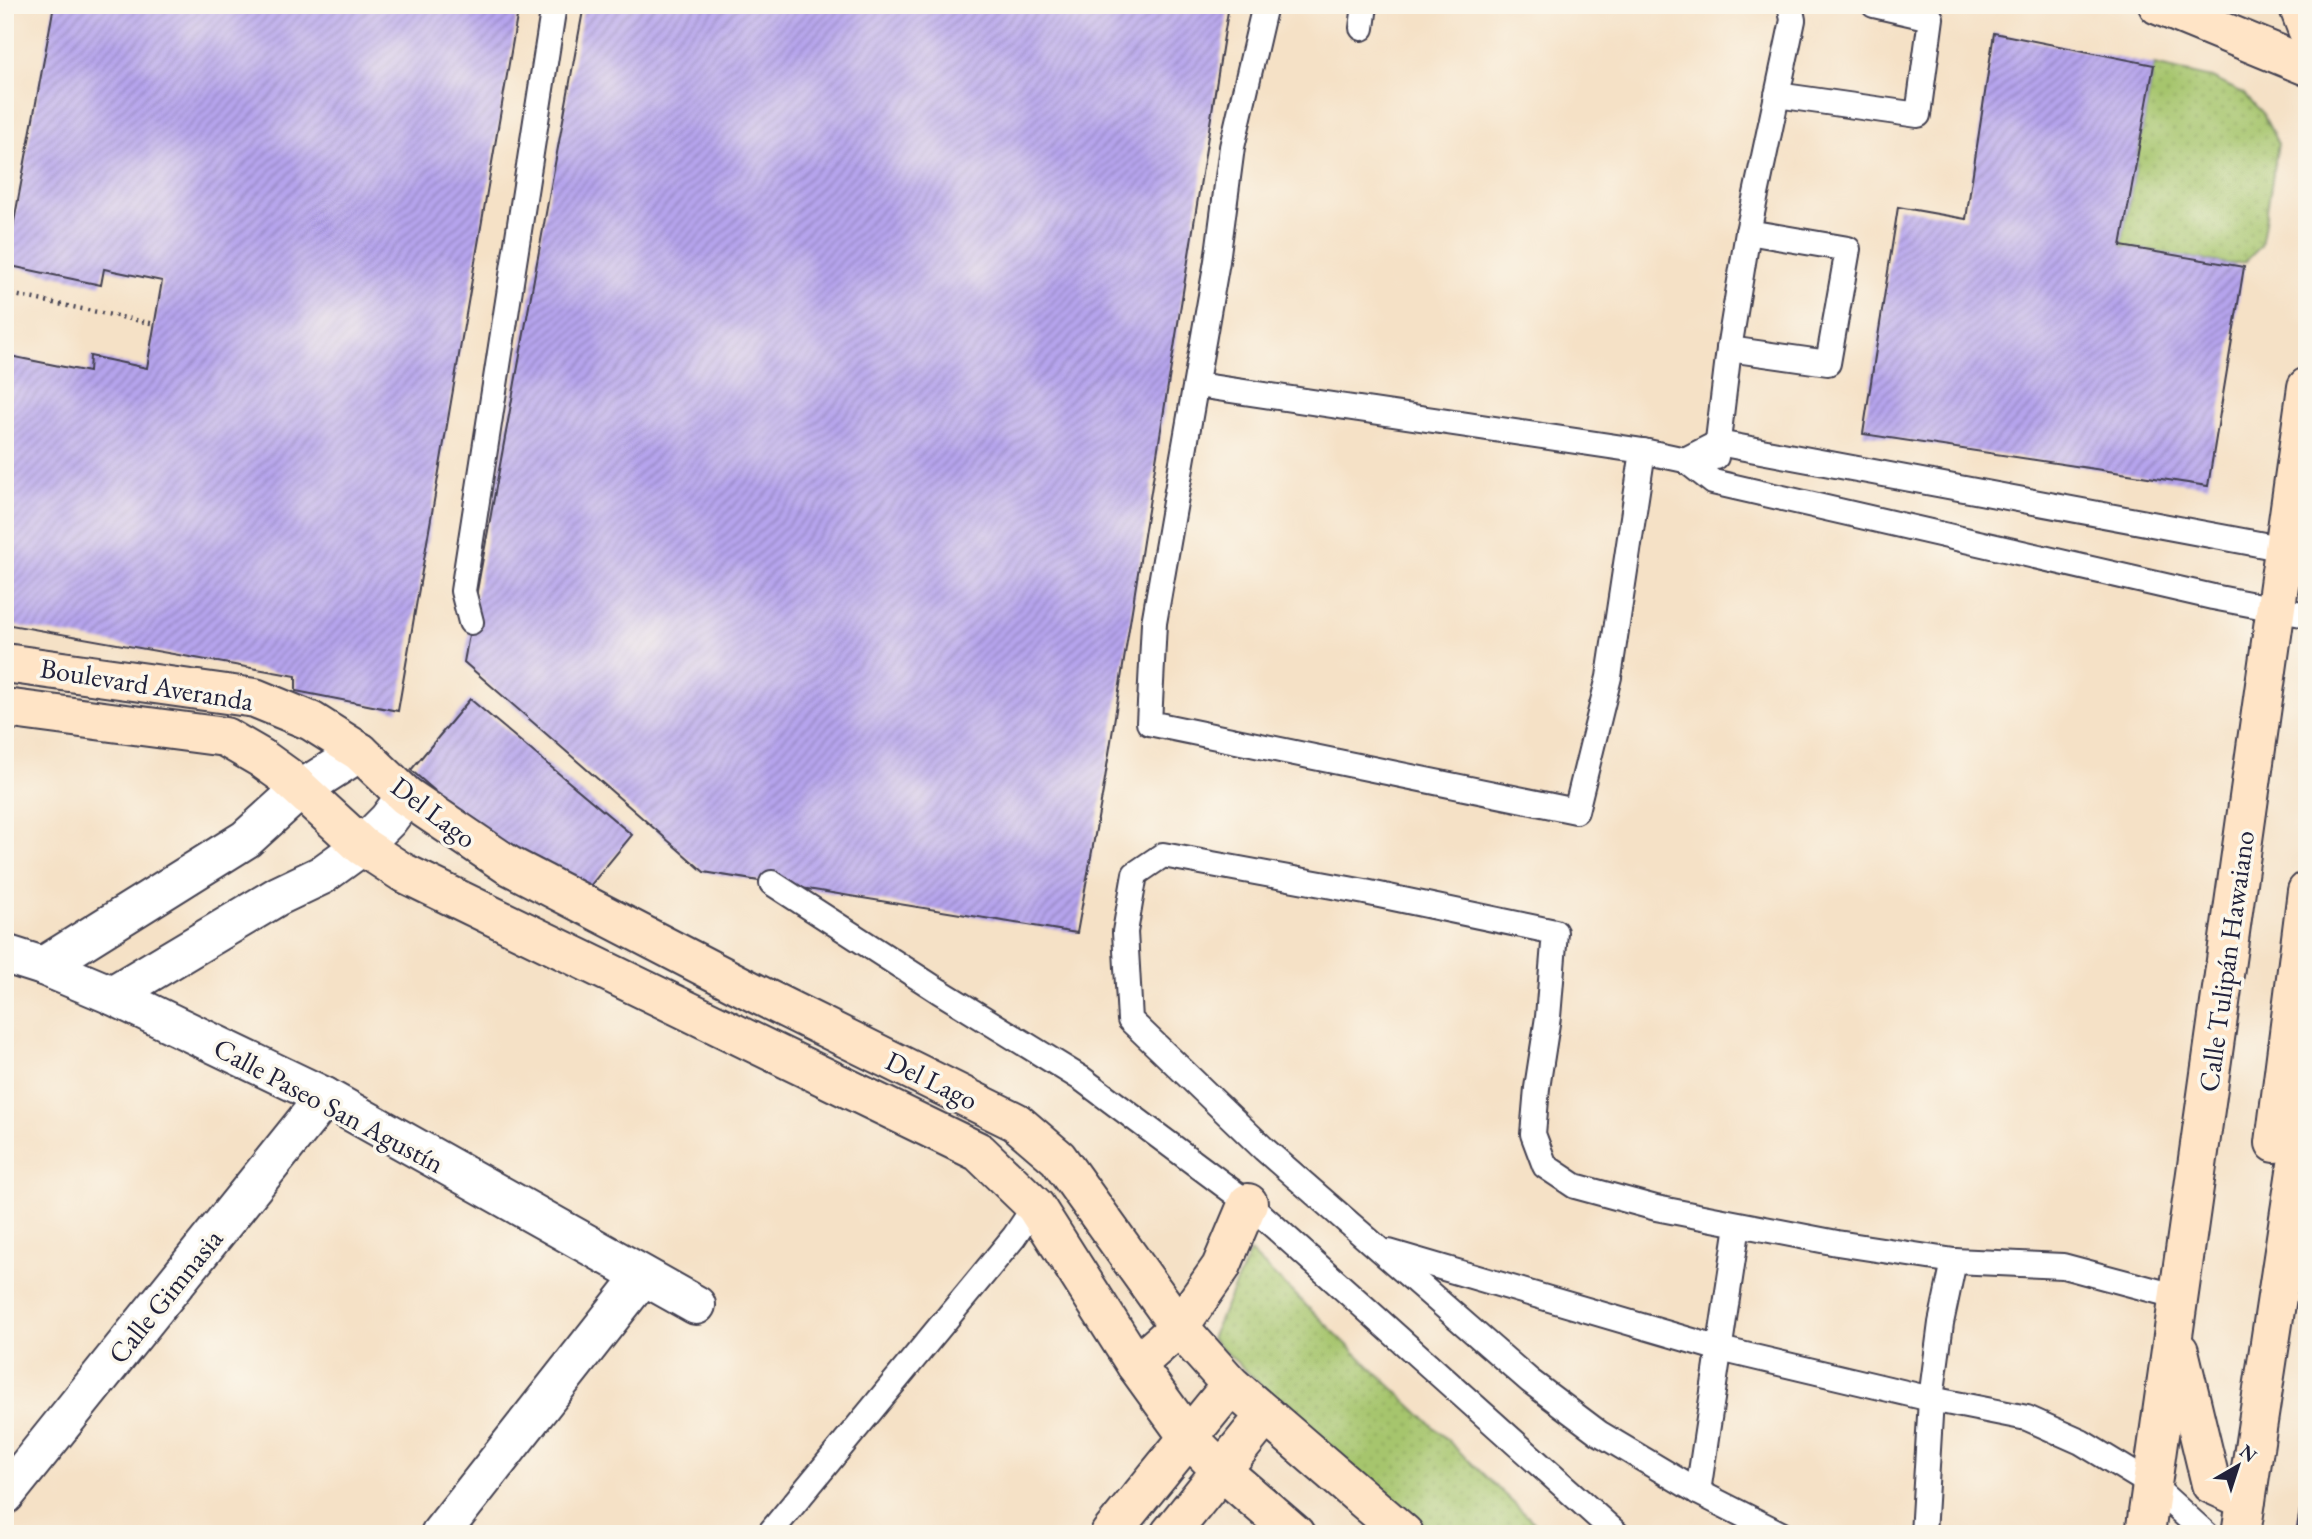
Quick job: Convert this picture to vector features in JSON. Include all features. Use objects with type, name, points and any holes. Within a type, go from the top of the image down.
[{"type":"street","points":[[2158,5],[2307,66]]},
{"type":"street","points":[[2298,5],[2307,29]]},
{"type":"street","name":"Calle Tulipán Hawaiano","points":[[2146,1534],[2176,1313],[2291,612],[2307,387]]},
{"type":"street","name":"Boulevard Averanda","points":[[5,663],[255,698],[311,721],[360,752]]},
{"type":"street","name":"Boulevard Averanda","points":[[5,708],[225,737],[261,758],[300,790]]},
{"type":"street","points":[[43,966],[246,839],[300,790],[360,752]]},
{"type":"street","name":"Del Lago","points":[[360,752],[406,796],[508,865],[759,995],[1016,1122],[1058,1158],[1179,1327],[1231,1385],[1404,1534]]},
{"type":"street","name":"Del Lago","points":[[300,790],[362,846],[402,872],[979,1152],[1035,1206],[1136,1365],[1188,1437],[1221,1470],[1296,1534]]},
{"type":"street","points":[[112,995],[278,897],[322,875],[362,846],[388,820],[406,796]]},
{"type":"street","points":[[480,912],[508,865]]},
{"type":"street","points":[[2274,1316],[2265,1217],[2307,891]]},
{"type":"street","name":"Calle Paseo San Agustín","points":[[5,954],[43,966],[112,995],[325,1097],[695,1306]]},
{"type":"street","name":"Calle Gimnasia","points":[[5,1495],[325,1097]]},
{"type":"street","points":[[2243,1517],[2307,1099]]},
{"type":"street","points":[[1136,1365],[1179,1327],[1221,1267],[1248,1203]]},
{"type":"street","points":[[440,1534],[643,1276]]},
{"type":"street","points":[[2176,1313],[2211,1483],[2243,1517]]},
{"type":"street","points":[[1110,1534],[1231,1385]]},
{"type":"street","points":[[1170,1534],[1266,1415]]},
{"type":"lane","points":[[471,622],[463,591],[554,5]]},
{"type":"lane","points":[[1265,5],[1232,147],[1197,385],[1173,504],[1154,623],[1149,723],[1576,811],[1609,677],[1643,451]]},
{"type":"lane","points":[[1777,95],[1918,115],[1931,18],[1874,5]]},
{"type":"lane","points":[[1713,482],[1729,349],[1748,232],[1796,10]]},
{"type":"lane","points":[[1729,349],[1828,363],[1848,249],[1748,232]]},
{"type":"lane","points":[[1197,385],[1643,451],[1685,460],[1713,482],[2213,597],[2291,612]]},
{"type":"lane","points":[[1685,460],[1718,443],[2295,550]]},
{"type":"lane","points":[[1781,1534],[1698,1492],[1598,1433],[1539,1388],[1264,1149],[1130,1020],[1125,932],[1135,874],[1163,855],[1365,892],[1555,932],[1548,1017],[1533,1134],[1545,1166],[1575,1186],[1656,1208],[1837,1243],[1954,1261],[2063,1266],[2176,1313]]},
{"type":"lane","points":[[772,883],[1082,1079],[1248,1203],[1617,1534]]},
{"type":"lane","points":[[769,1534],[1014,1237],[1035,1206]]},
{"type":"lane","points":[[1698,1492],[1738,1225]]},
{"type":"lane","points":[[1380,1249],[1720,1349],[2027,1418],[2081,1442],[2152,1485],[2206,1534]]},
{"type":"lane","points":[[1923,1534],[1931,1398],[1941,1323],[1954,1261]]},
{"type":"path","points":[[5,293],[155,324]]},
{"type":"green space","points":[[2154,65],[2212,78],[2243,93],[2262,112],[2278,144],[2261,246],[2245,262],[2228,264],[2121,246]]},
{"type":"green space","points":[[1250,1252],[1546,1534],[1419,1534],[1211,1338]]},
{"type":"building","points":[[5,5],[13,5],[7,46],[5,45]]},
{"type":"building","points":[[54,5],[519,5],[398,711],[296,691],[296,676],[5,624],[5,355],[89,372],[90,356],[147,368],[162,281],[104,269],[101,285],[6,265]]},
{"type":"building","points":[[584,5],[1229,5],[1103,791],[1077,933],[704,872],[464,662]]},
{"type":"building","points":[[1994,33],[2154,65],[2121,246],[2244,267],[2208,486],[1863,434],[1898,207],[1966,219]]},
{"type":"building","points":[[470,699],[632,835],[581,897],[428,795],[434,790],[411,770]]},
{"type":"building","points":[[2305,1478],[2307,1534],[2296,1534]]}]
